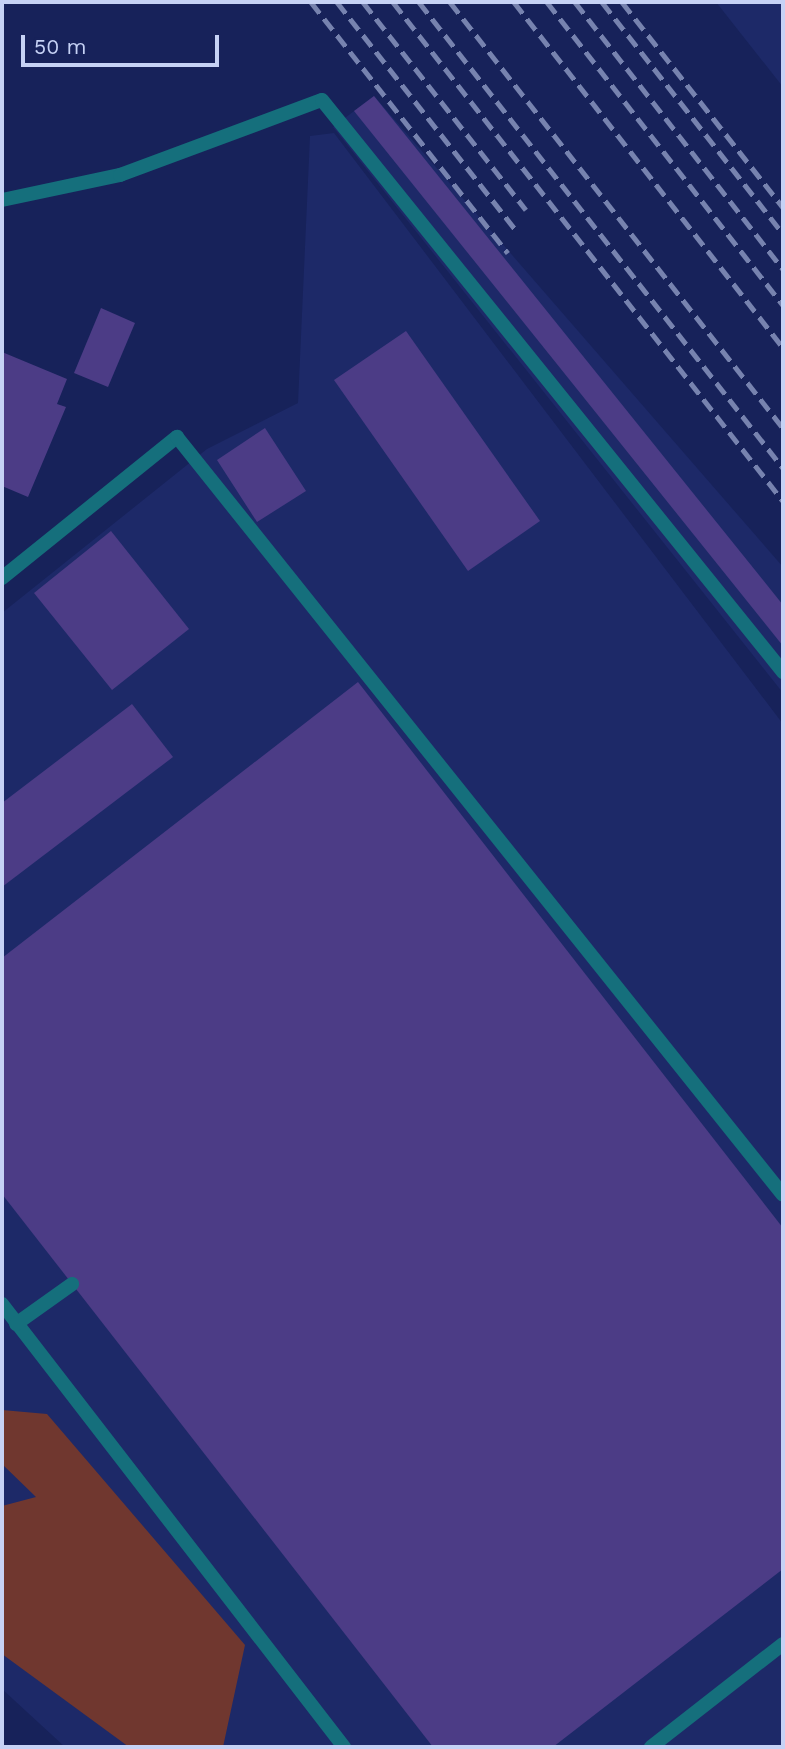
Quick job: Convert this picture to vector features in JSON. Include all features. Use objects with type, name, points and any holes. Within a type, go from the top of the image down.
[{"type":"lane","points":[[2,200],[120,175],[322,100],[783,672]]},
{"type":"lane","points":[[2,578],[177,437],[783,1195]]},
{"type":"lane","points":[[16,1324],[72,1284]]},
{"type":"lane","points":[[2,1304],[344,1747]]},
{"type":"lane","points":[[651,1747],[783,1644]]},
{"type":"shaded area","points":[[716,2],[783,2],[783,87]]},
{"type":"shaded area","points":[[374,96],[783,567],[783,693],[333,127]]},
{"type":"shaded area","points":[[334,133],[783,724],[783,1747],[65,1747],[2,1689],[2,613],[207,449],[298,403],[310,136]]},
{"type":"shaded area","points":[[2,1410],[47,1414],[245,1645],[223,1747],[129,1747],[2,1654],[2,1506],[36,1497],[2,1464]]},
{"type":"building","points":[[374,96],[783,605],[783,646],[354,111]]},
{"type":"building","points":[[101,308],[135,323],[108,387],[74,373]]},
{"type":"building","points":[[406,331],[540,521],[468,571],[334,380]]},
{"type":"building","points":[[2,352],[67,379],[57,404],[66,407],[28,497],[2,486]]},
{"type":"building","points":[[265,428],[306,491],[257,522],[217,460]]},
{"type":"building","points":[[111,531],[189,629],[112,690],[34,593]]},
{"type":"building","points":[[358,682],[783,1228],[783,1569],[553,1747],[433,1747],[2,1194],[2,958]]},
{"type":"building","points":[[132,704],[173,757],[2,887],[2,803]]},
{"type":"railway","points":[[311,2],[508,253]]},
{"type":"railway","points":[[337,2],[518,233]]},
{"type":"railway","points":[[363,2],[526,210]]},
{"type":"railway","points":[[393,2],[783,501]]},
{"type":"railway","points":[[419,2],[783,468]]},
{"type":"railway","points":[[450,2],[783,428]]},
{"type":"railway","points":[[514,2],[783,348]]},
{"type":"railway","points":[[547,2],[783,305]]},
{"type":"railway","points":[[575,2],[783,269]]},
{"type":"railway","points":[[602,2],[783,234]]},
{"type":"railway","points":[[622,2],[783,207]]}]
